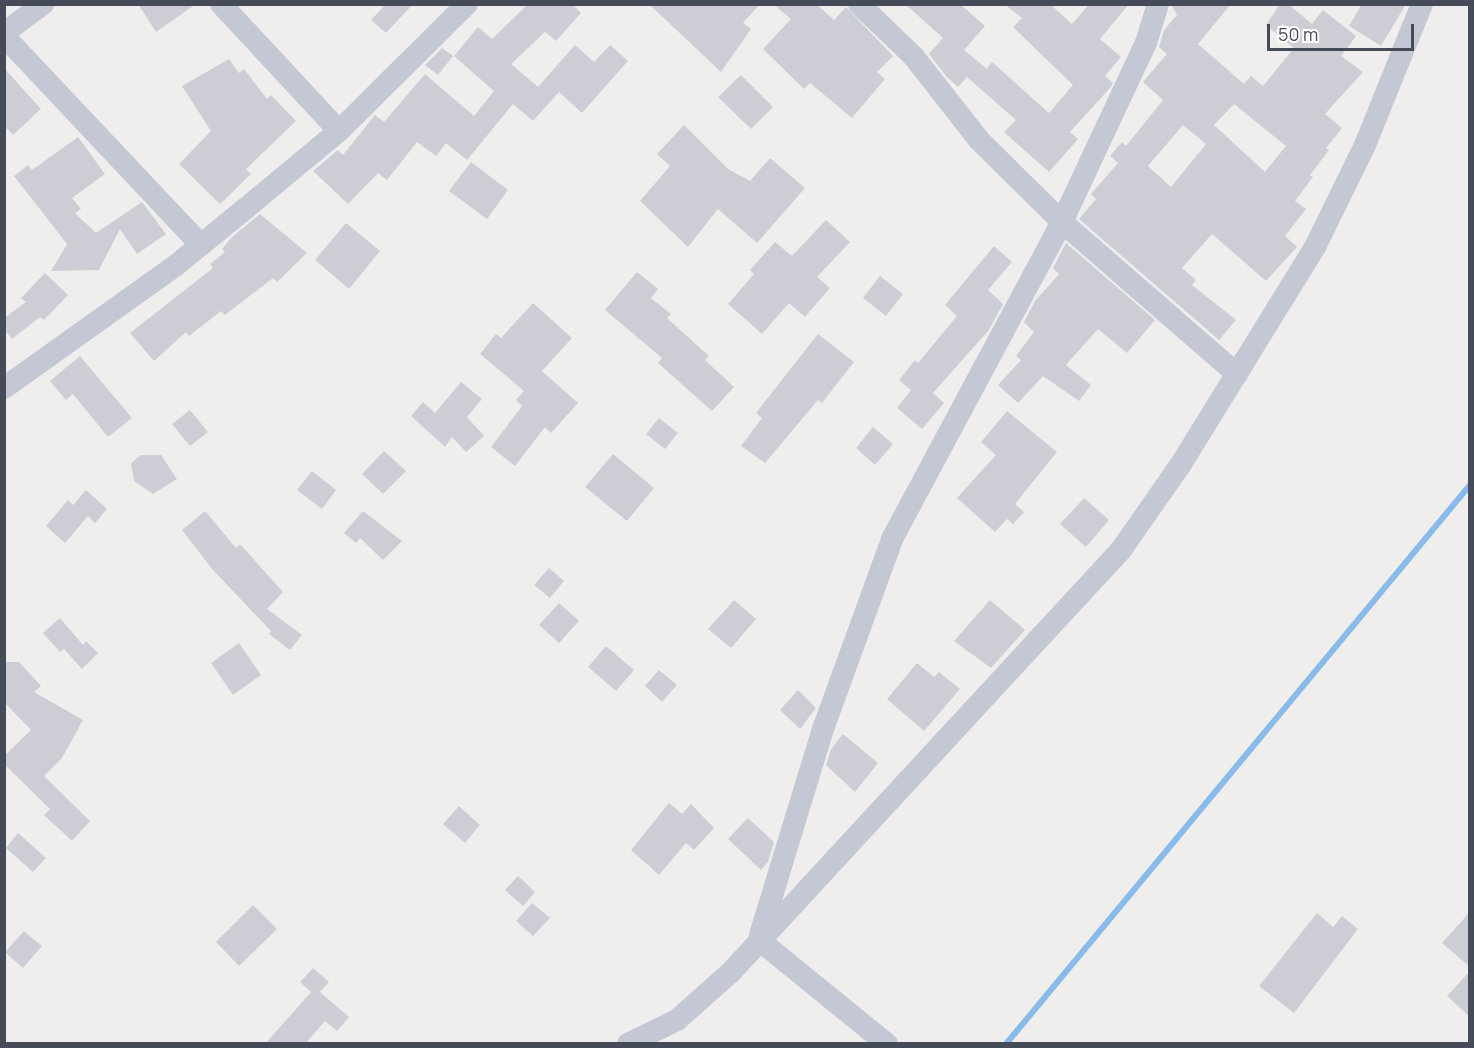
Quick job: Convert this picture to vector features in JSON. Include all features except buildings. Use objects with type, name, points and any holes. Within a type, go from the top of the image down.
[{"type":"street","points":[[43,4],[4,34],[201,245]]},
{"type":"street","points":[[221,4],[339,131]]},
{"type":"street","points":[[4,388],[201,245],[339,131],[467,4]]},
{"type":"street","points":[[859,4],[914,57],[980,140],[1062,222],[1237,374]]},
{"type":"street","points":[[759,940],[823,729],[892,539],[1062,222],[1146,43],[1158,4]]},
{"type":"street","points":[[628,1044],[677,1020],[731,972],[1121,550],[1181,464],[1316,245],[1365,145],[1422,4]]},
{"type":"street","points":[[759,940],[887,1044]]},
{"type":"waterway","points":[[1006,1044],[1470,485]]}]
